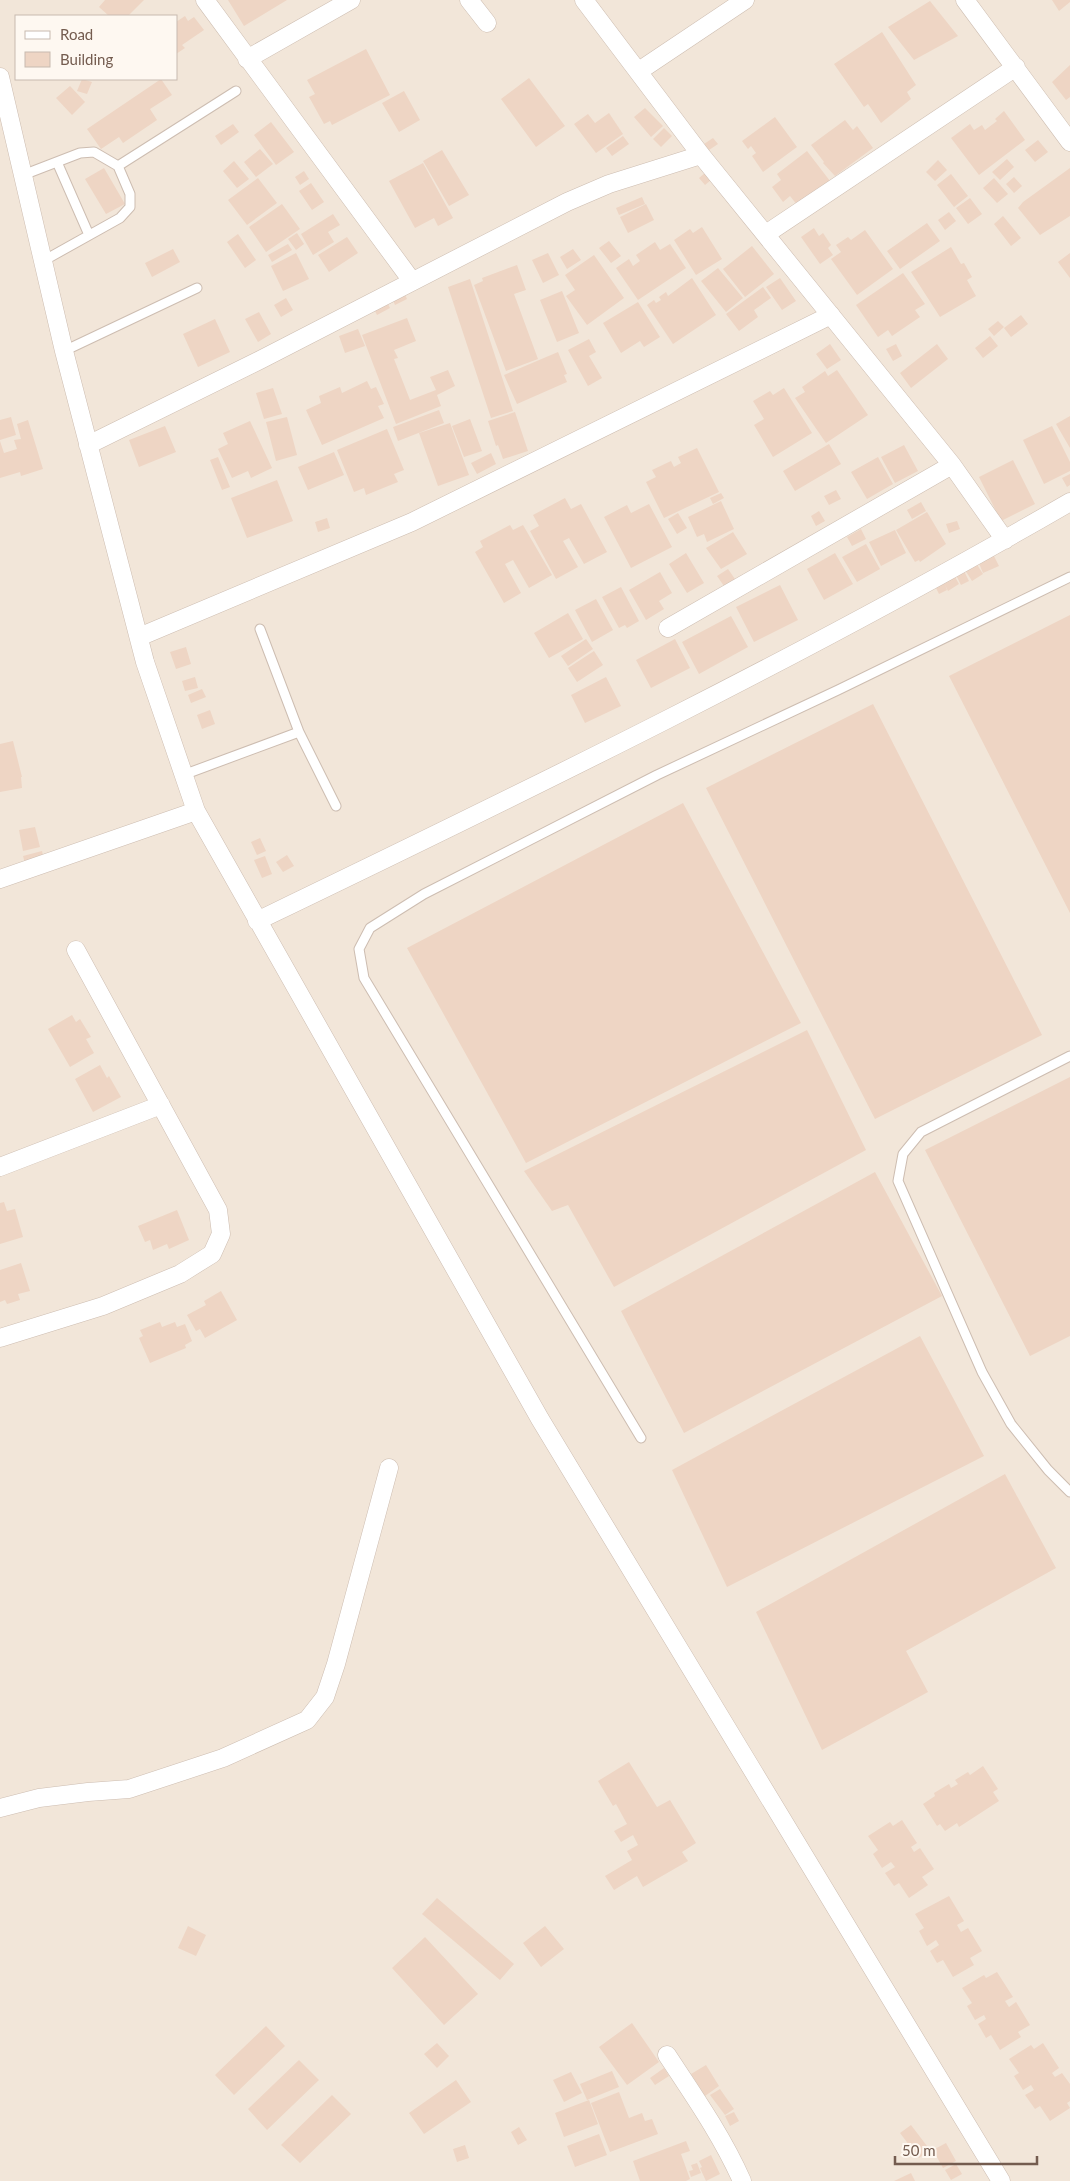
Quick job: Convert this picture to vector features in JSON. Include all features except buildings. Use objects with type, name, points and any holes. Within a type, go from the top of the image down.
[{"type":"street","points":[[205,0],[412,281]]},
{"type":"street","points":[[247,59],[351,0]]},
{"type":"street","points":[[468,0],[487,23]]},
{"type":"street","points":[[584,0],[702,154],[952,465],[1005,540]]},
{"type":"street","points":[[638,71],[745,0]]},
{"type":"street","points":[[965,0],[1070,142]]},
{"type":"street","points":[[766,234],[1016,67]]},
{"type":"street","points":[[0,77],[64,352],[139,637],[182,775],[196,811],[540,1419],[1001,2181]]},
{"type":"street","points":[[88,445],[260,360],[567,202],[608,184],[702,154]]},
{"type":"street","points":[[139,637],[412,522],[831,315]]},
{"type":"street","points":[[668,628],[952,465]]},
{"type":"street","points":[[257,921],[697,705],[1005,540],[1070,502]]},
{"type":"street","points":[[0,879],[196,811]]},
{"type":"street","points":[[0,1338],[103,1306],[180,1274],[212,1254],[221,1234],[218,1210],[76,950]]},
{"type":"street","points":[[0,1167],[161,1105]]},
{"type":"street","points":[[0,1808],[40,1798],[88,1792],[129,1790],[223,1758],[307,1720],[325,1697],[336,1664],[390,1468]]},
{"type":"street","points":[[667,2055],[707,2117],[733,2161],[742,2181]]},
{"type":"lane","points":[[118,166],[236,91]]},
{"type":"lane","points":[[23,175],[80,153],[94,152],[118,166],[130,194],[130,207],[120,218],[43,261]]},
{"type":"lane","points":[[57,162],[90,235]]},
{"type":"lane","points":[[64,352],[197,288]]},
{"type":"lane","points":[[641,1438],[364,978],[359,949],[370,928],[424,894],[657,775],[838,690],[1070,577]]},
{"type":"lane","points":[[260,628],[299,732],[336,806]]},
{"type":"lane","points":[[182,775],[299,732]]},
{"type":"lane","points":[[1070,1056],[922,1132],[903,1154],[898,1181],[982,1372],[1011,1424],[1048,1470],[1070,1492]]},
{"type":"shaded area","points":[[0,0],[1070,0],[1070,2181],[0,2181]]}]
